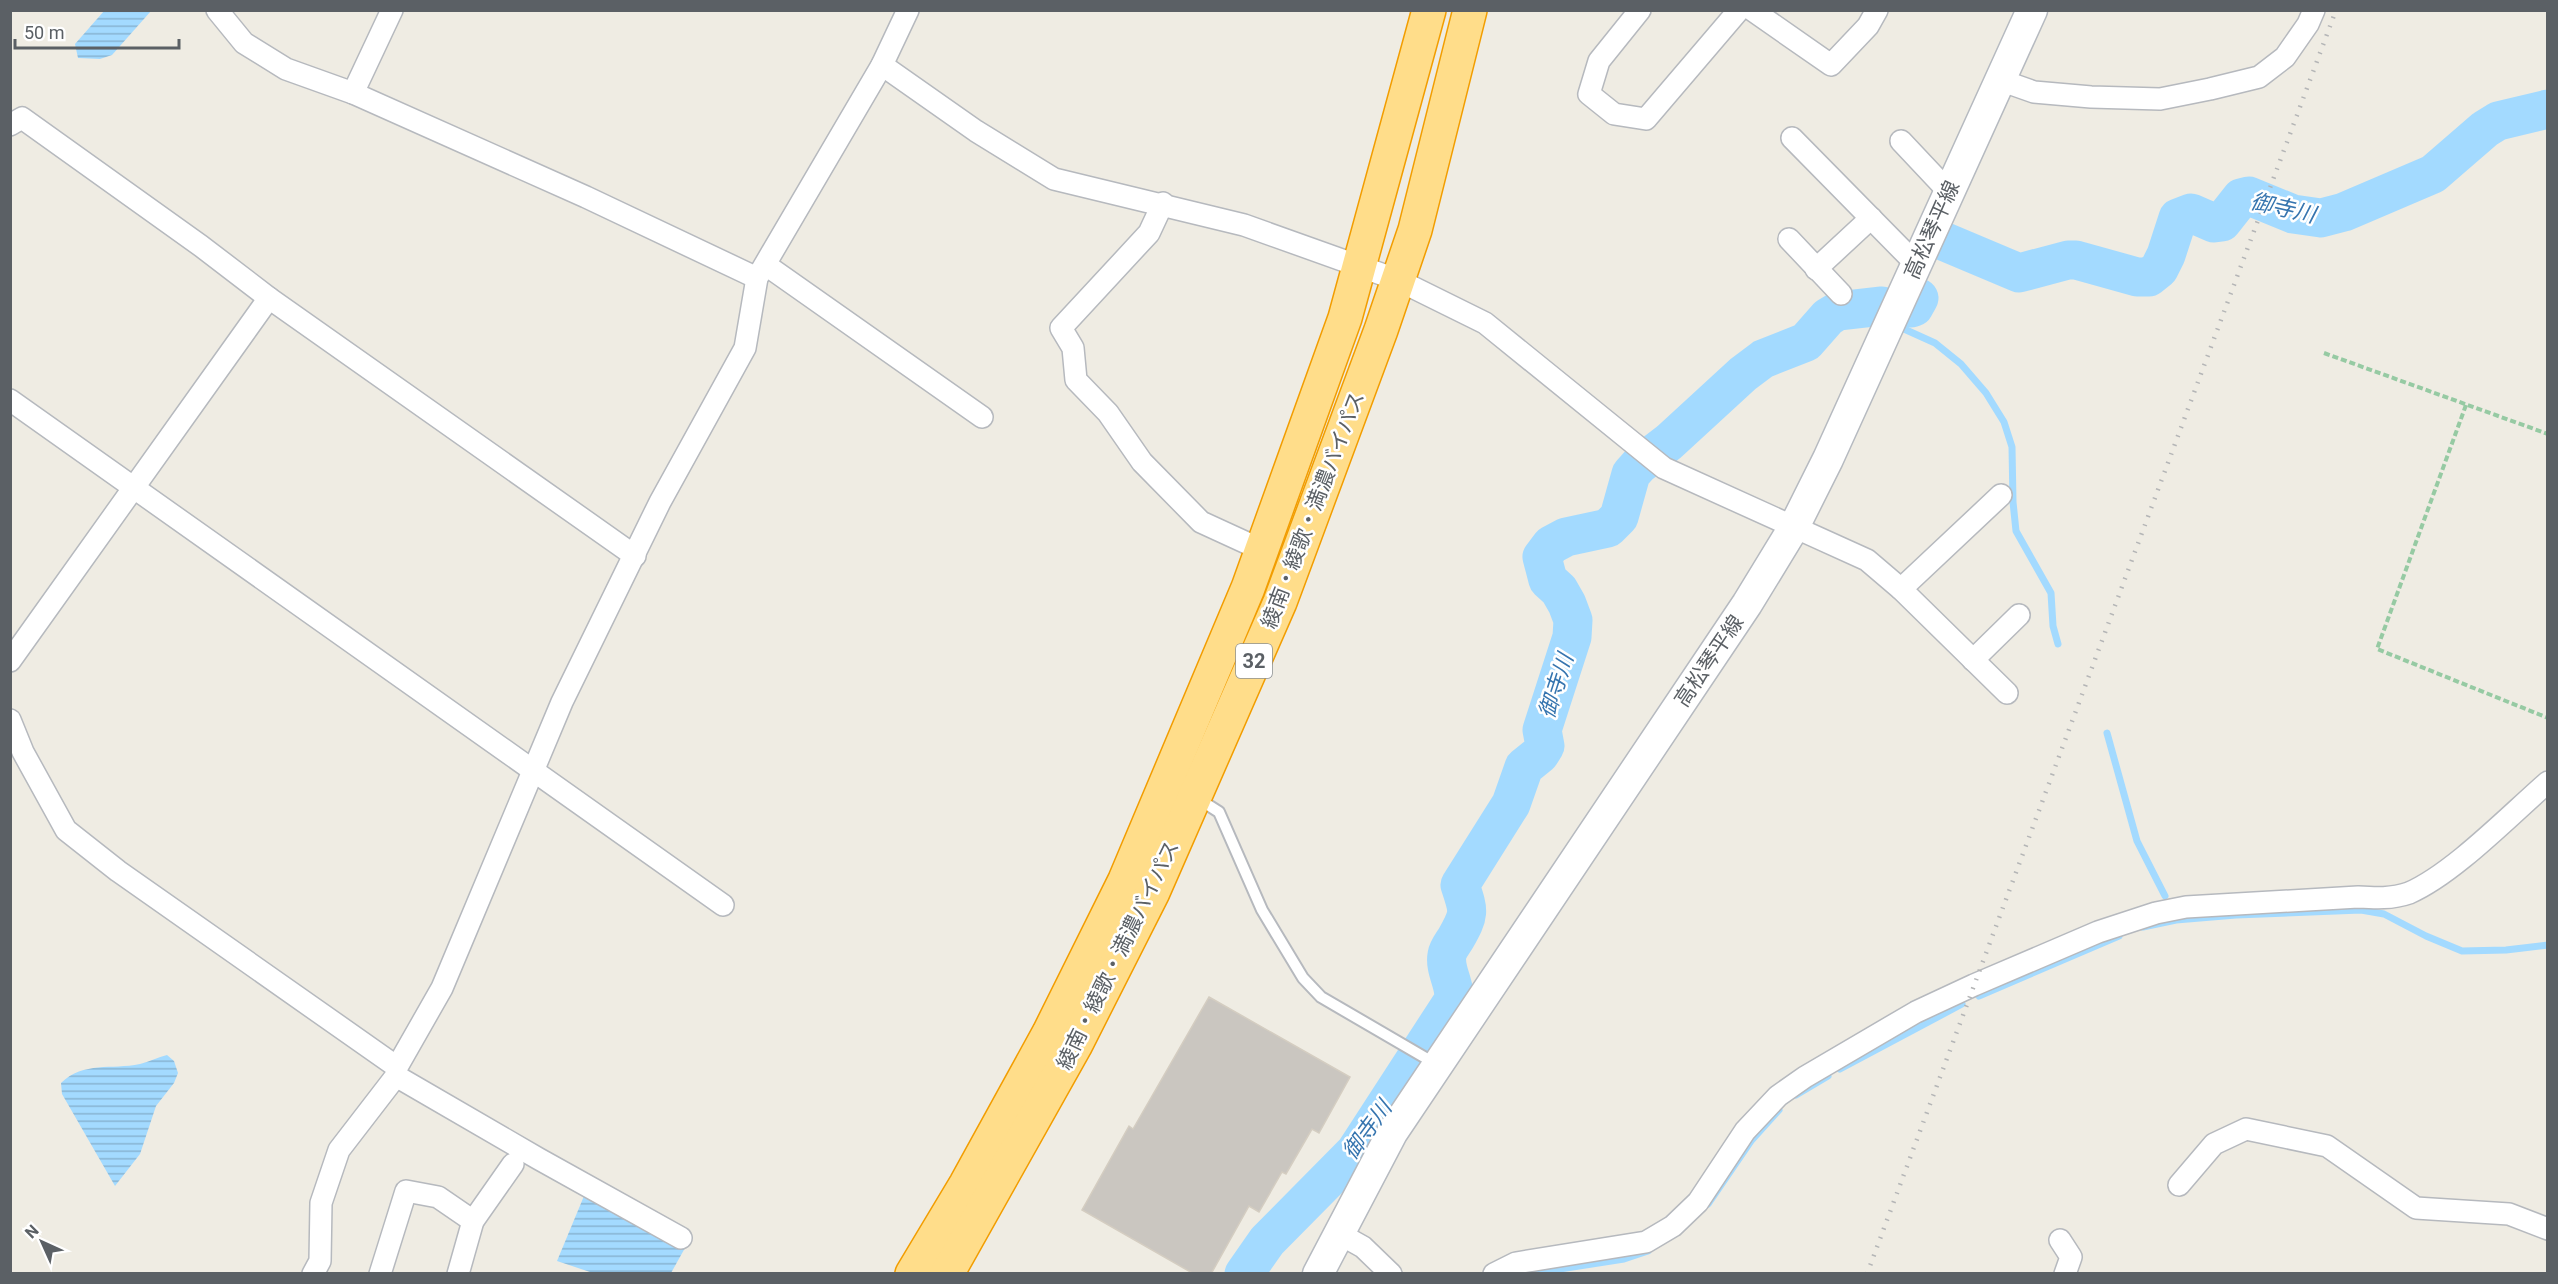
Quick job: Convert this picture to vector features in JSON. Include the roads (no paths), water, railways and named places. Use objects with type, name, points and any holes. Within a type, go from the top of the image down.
[{"type":"highway","name":"綾南・綾歌・満濃バイパス","points":[[912,1274],[966,1184],[1049,1034],[1125,880],[1262,550],[1345,318],[1429,10]]},
{"type":"highway","name":"綾南・綾歌・満濃バイパス","points":[[947,1274],[1076,1046],[1153,892],[1280,602],[1415,230],[1470,10]]},
{"type":"main road","name":"高松琴平線","points":[[1318,1274],[1392,1133],[1426,1058],[1747,604],[1794,527],[1828,459],[2032,10]]},
{"type":"street","points":[[217,10],[244,43],[286,69],[353,93],[761,272],[982,417]]},
{"type":"street","points":[[353,93],[392,10]]},
{"type":"street","points":[[313,1274],[320,1261],[321,1203],[339,1150],[397,1072],[442,988],[532,768],[562,702],[660,502],[745,348],[761,272],[882,65],[908,10]]},
{"type":"street","points":[[1640,10],[1599,61],[1588,94],[1614,114],[1646,119],[1739,10]]},
{"type":"street","points":[[1752,10],[1832,65],[1868,26],[1877,10]]},
{"type":"street","points":[[2000,80],[2034,92],[2091,97],[2160,99],[2210,89],[2259,77],[2285,57],[2308,24],[2314,10]]},
{"type":"street","points":[[882,65],[976,130],[1054,179],[1163,203],[1244,225],[1398,280],[1485,323],[1664,468],[1867,560],[1901,589],[2007,693]]},
{"type":"street","points":[[10,125],[22,118],[201,246],[269,298],[635,556]]},
{"type":"street","points":[[1791,138],[1916,264]]},
{"type":"street","points":[[1901,141],[1949,192]]},
{"type":"street","points":[[1163,203],[1149,233],[1061,328],[1073,348],[1076,380],[1108,413],[1142,462],[1201,522],[1262,550]]},
{"type":"street","points":[[1816,269],[1871,218]]},
{"type":"street","points":[[1789,239],[1842,294]]},
{"type":"street","points":[[10,661],[269,298]]},
{"type":"street","points":[[10,400],[723,905]]},
{"type":"street","points":[[1901,589],[2001,495]]},
{"type":"street","points":[[1973,660],[2019,615]]},
{"type":"street","points":[[10,720],[17,757],[66,830],[118,871],[397,1072],[539,1159],[681,1238]]},
{"type":"street","points":[[1494,1274],[1516,1263],[1646,1242],[1673,1226],[1698,1202],[1745,1131],[1778,1096],[1805,1077],[1916,1012],[2098,932],[2156,914],[2186,907],[2358,897],[2385,898],[2407,893],[2429,882],[2547,782]]},
{"type":"street","points":[[2179,1185],[2214,1144],[2246,1129],[2327,1146],[2416,1208],[2509,1214],[2547,1229]]},
{"type":"street","points":[[458,1274],[473,1221],[513,1164]]},
{"type":"street","points":[[380,1274],[406,1191],[438,1197],[473,1221]]},
{"type":"street","points":[[1338,1233],[1363,1247],[1391,1274]]},
{"type":"street","points":[[2060,1240],[2072,1257],[2065,1274]]},
{"type":"lane","points":[[1194,796],[1219,813],[1262,910],[1303,978],[1322,997],[1426,1058]]},
{"type":"water","points":[[104,11],[151,11],[112,55],[100,59],[78,58],[75,44]]},
{"type":"water","points":[[167,1055],[174,1061],[178,1073],[174,1083],[156,1106],[140,1154],[115,1186],[62,1094],[61,1083],[70,1076],[88,1069],[129,1066]]},
{"type":"water","points":[[584,1196],[685,1248],[671,1273],[593,1273],[557,1261]]},
{"type":"waterway","name":"御寺川","points":[[1943,241],[2019,273],[2076,260],[2137,277],[2149,277],[2159,269],[2166,255],[2178,218],[2191,213],[2214,223],[2222,222],[2241,198],[2249,196],[2293,214],[2321,218],[2344,212],[2433,174],[2485,129],[2498,121],[2548,109]]},
{"type":"waterway","name":"御寺川","points":[[1911,308],[1919,298]]},
{"type":"waterway","name":"御寺川","points":[[1244,1274],[1267,1241],[1355,1152],[1453,1001],[1447,955],[1461,930],[1467,912],[1460,885],[1511,804],[1524,767],[1540,754],[1545,746],[1542,730],[1572,637],[1573,620],[1559,590],[1548,580],[1542,557],[1551,545],[1566,537],[1608,528],[1619,517],[1631,474],[1639,465],[1669,442],[1743,374],[1763,359],[1806,342],[1828,317],[1838,311],[1882,306]]},
{"type":"waterway","points":[[1914,307],[1904,329],[1935,343],[1961,364],[1986,393],[2004,422],[2012,447],[2016,531],[2051,593],[2053,626],[2058,644]]},
{"type":"waterway","points":[[2107,733],[2137,841],[2165,896]]},
{"type":"waterway","points":[[2143,927],[2176,920],[2236,915],[2361,910],[2384,914],[2426,936],[2462,951],[2506,950],[2548,945]]},
{"type":"waterway","points":[[1979,996],[2119,936]]},
{"type":"waterway","points":[[1840,1069],[1962,1004]]},
{"type":"waterway","points":[[1796,1095],[1828,1076]]},
{"type":"waterway","points":[[1708,1204],[1751,1141],[1779,1110]]},
{"type":"waterway","points":[[1528,1274],[1624,1259],[1648,1251]]},
{"type":"railway","points":[[1867,1274],[2336,10]]}]
